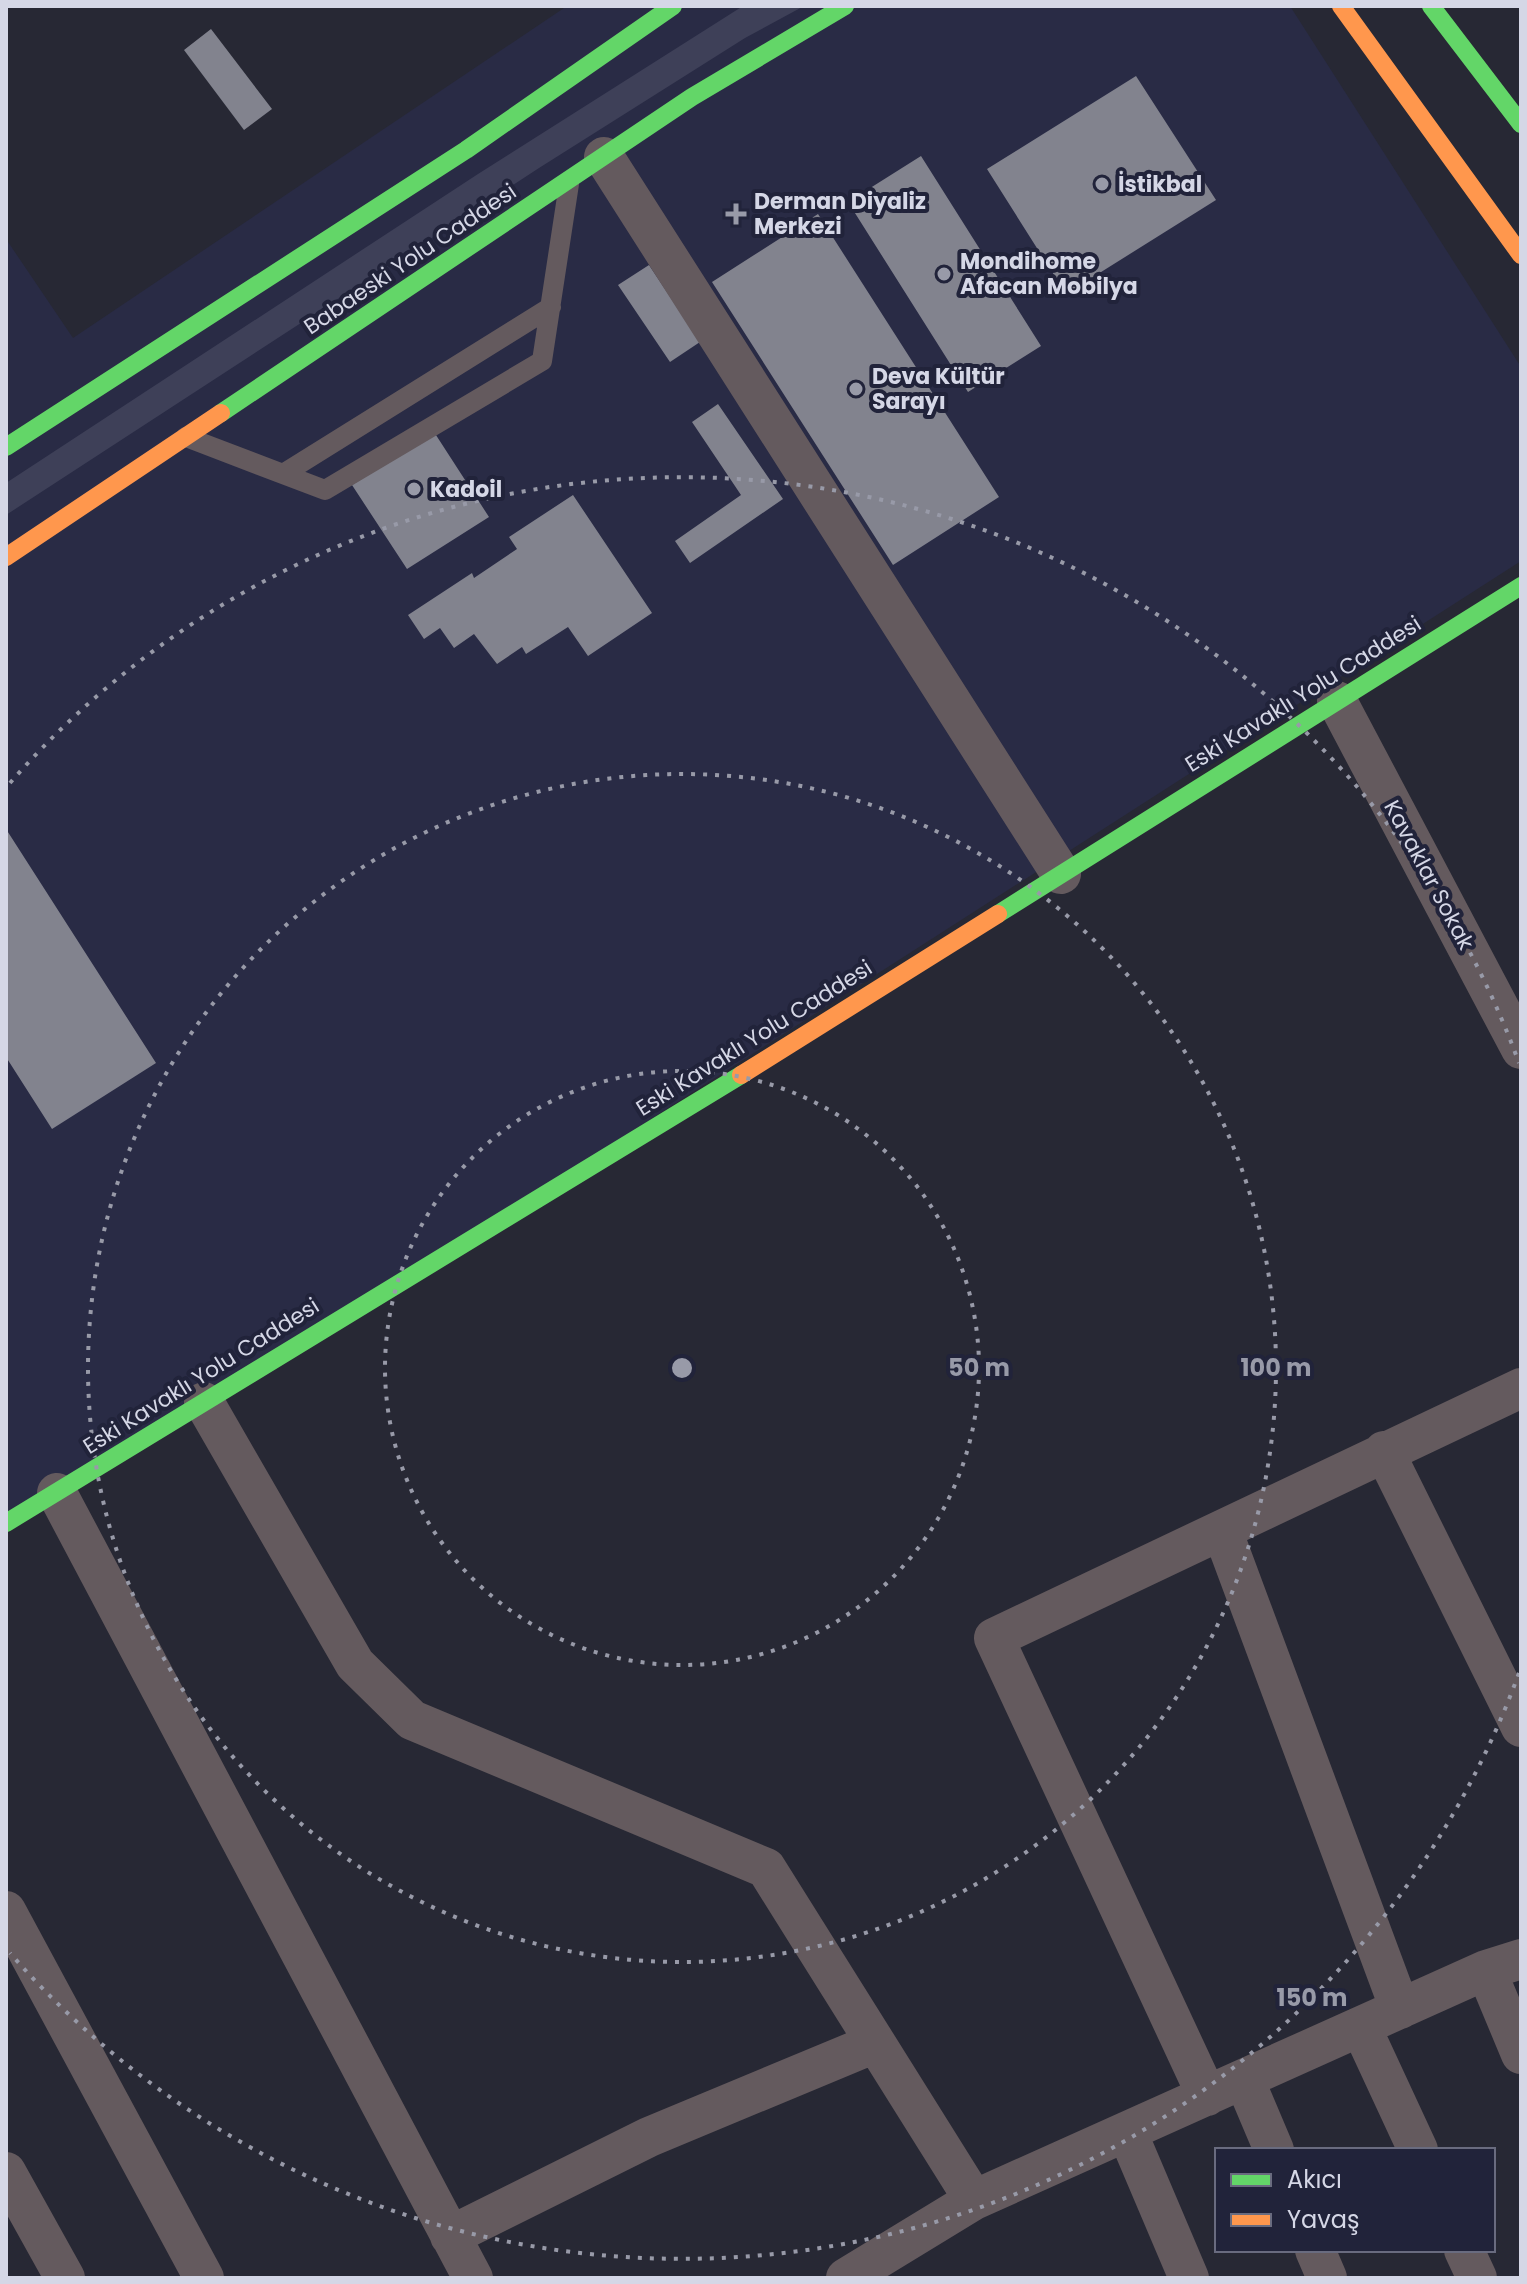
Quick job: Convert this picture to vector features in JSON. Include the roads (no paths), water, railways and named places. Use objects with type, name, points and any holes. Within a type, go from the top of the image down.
[{"type":"main road","points":[[6,447],[466,150],[673,6]]},
{"type":"main road","name":"Babaeski Yolu Caddesi","points":[[6,557],[692,97],[845,6]]},
{"type":"main road","points":[[1341,6],[1521,255]]},
{"type":"main road","points":[[1431,6],[1521,124]]},
{"type":"main road","name":"Eski Kavaklı Yolu Caddesi","points":[[6,1523],[772,1056],[1521,586]]},
{"type":"street","points":[[604,157],[1061,874]]},
{"type":"street","name":"Kavaklar Sokak","points":[[1337,701],[1521,1049]]},
{"type":"street","points":[[1207,2096],[994,1638],[1521,1388]]},
{"type":"street","points":[[204,1402],[355,1664],[412,1720],[766,1868],[974,2200]]},
{"type":"street","points":[[1384,1451],[1521,1727]]},
{"type":"street","points":[[57,1493],[473,2278]]},
{"type":"street","points":[[1222,1530],[1400,2009]]},
{"type":"street","points":[[6,1911],[204,2278]]},
{"type":"street","points":[[846,2278],[974,2200],[1504,1965],[1521,2054]]},
{"type":"street","points":[[1361,2027],[1417,2148]]},
{"type":"street","points":[[450,2236],[649,2137],[875,2043]]},
{"type":"street","points":[[1244,2079],[1273,2148]]},
{"type":"street","points":[[1127,2132],[1189,2278]]},
{"type":"street","points":[[6,2172],[65,2278]]},
{"type":"street","points":[[1316,2252],[1327,2278]]},
{"type":"street","points":[[1465,2252],[1477,2278]]},
{"type":"lane","points":[[186,437],[325,490],[542,361],[570,180]]},
{"type":"lane","points":[[283,474],[551,307]]},
{"type":"place","name":"İstikbal","points":[[1102,184]]},
{"type":"place","name":"Derman Diyaliz Merkezi","points":[[736,214]]},
{"type":"place","name":"Mondihome Afacan Mobilya","points":[[944,274]]},
{"type":"place","name":"Deva Kültür Sarayı","points":[[856,389]]},
{"type":"place","name":"Kadoil","points":[[414,489]]}]
